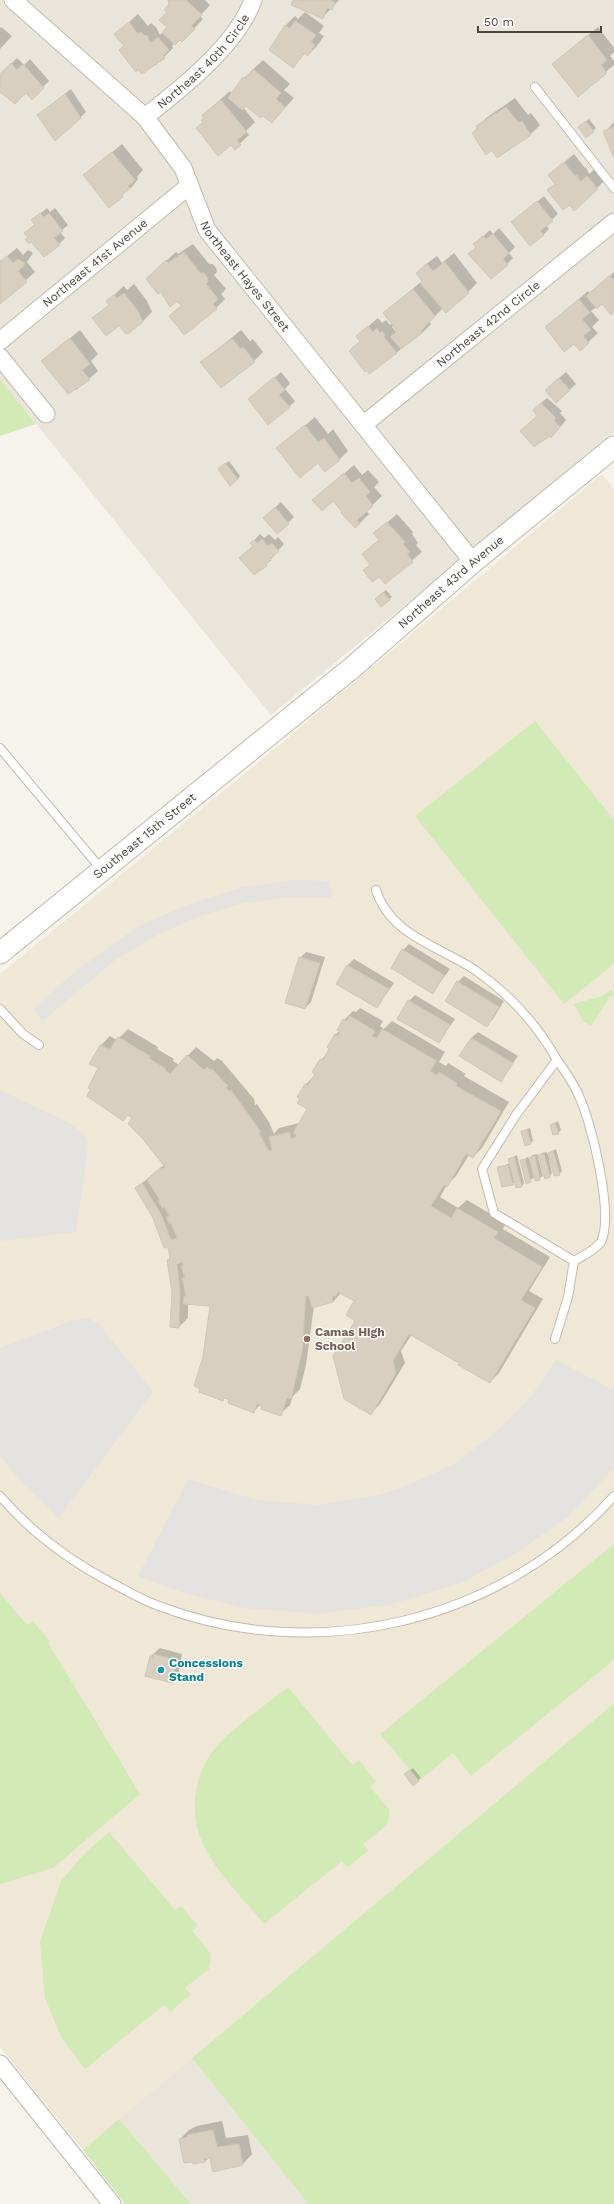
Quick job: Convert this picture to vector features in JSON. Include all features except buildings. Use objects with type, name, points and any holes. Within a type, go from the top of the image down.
[{"type":"street","name":"Northeast Hayes Street","points":[[12,0],[145,117],[183,168],[207,230],[473,562]]},
{"type":"street","name":"Northeast 40th Circle","points":[[145,117],[208,64],[249,11],[253,0]]},
{"type":"street","name":"Northeast 41st Avenue","points":[[0,341],[190,185]]},
{"type":"street","name":"Northeast 42nd Circle","points":[[363,425],[614,222]]},
{"type":"street","points":[[0,357],[46,414]]},
{"type":"street","name":"Northeast 43rd Avenue","points":[[290,719],[353,667],[473,562],[614,447]]},
{"type":"street","name":"Southeast 15th Street","points":[[0,953],[290,719]]},
{"type":"street","points":[[0,2064],[112,2204]]},
{"type":"lane","points":[[535,87],[614,188]]},
{"type":"lane","points":[[0,748],[103,870]]},
{"type":"lane","points":[[376,890],[380,902],[390,917],[404,930],[475,970],[514,1002],[546,1038],[557,1060],[578,1093],[596,1143],[603,1174],[606,1206],[606,1229],[601,1241],[593,1249],[574,1261],[568,1297],[555,1339]]},
{"type":"lane","points":[[0,1009],[23,1034],[39,1045]]},
{"type":"lane","points":[[557,1060],[516,1114],[482,1169],[494,1213],[574,1261]]},
{"type":"lane","points":[[0,1496],[35,1531],[83,1567],[158,1606],[239,1627],[308,1633],[373,1628],[434,1613],[481,1594],[512,1578],[554,1551],[584,1526],[614,1496]]},
{"type":"shaded area","points":[[0,0],[614,0],[614,434],[271,715],[0,379]]},
{"type":"shaded area","name":"Camas High School","points":[[602,474],[614,489],[614,1703],[83,2150],[0,2047],[0,974],[283,742]]},
{"type":"shaded area","points":[[294,880],[330,881],[331,898],[291,897],[244,903],[200,916],[161,933],[115,960],[43,1021],[33,1009],[77,970],[140,925],[195,902],[243,887]]},
{"type":"shaded area","points":[[0,1090],[71,1124],[85,1135],[88,1147],[76,1232],[0,1241]]},
{"type":"shaded area","points":[[88,1318],[99,1324],[153,1392],[59,1518],[23,1484],[0,1456],[0,1348],[71,1321]]},
{"type":"shaded area","points":[[556,1360],[614,1390],[614,1468],[568,1517],[510,1557],[459,1584],[388,1605],[315,1614],[245,1608],[183,1593],[138,1576],[188,1479],[257,1500],[317,1505],[382,1494],[408,1485],[454,1464],[500,1429],[531,1396]]},
{"type":"shaded area","points":[[192,2058],[308,2204],[191,2204],[119,2119]]},
{"type":"green space","points":[[0,379],[36,424],[0,436]]},
{"type":"green space","points":[[535,721],[614,820],[614,964],[564,1004],[415,816]]},
{"type":"green space","points":[[612,989],[614,995],[608,1000],[591,1026],[583,1021],[574,1004],[602,996]]},
{"type":"green space","points":[[614,1544],[614,1660],[471,1776],[453,1753],[419,1781],[380,1734]]},
{"type":"green space","points":[[0,1593],[27,1625],[33,1621],[50,1642],[48,1643],[140,1794],[53,1868],[0,1884]]},
{"type":"green space","points":[[288,1687],[352,1765],[359,1760],[376,1782],[370,1787],[390,1810],[387,1825],[363,1844],[369,1850],[348,1867],[342,1861],[264,1924],[225,1879],[206,1850],[200,1838],[197,1824],[195,1797],[202,1770],[216,1747],[241,1723]]},
{"type":"green space","points":[[614,1703],[614,2204],[308,2204],[192,2058]]},
{"type":"green space","points":[[109,1832],[175,1910],[181,1906],[198,1926],[192,1931],[211,1954],[209,1969],[185,1988],[191,1994],[170,2012],[164,2005],[85,2069],[61,2037],[45,1998],[40,1942],[61,1881],[84,1854]]},
{"type":"green space","points":[[119,2119],[191,2204],[125,2204],[83,2150]]},
{"type":"place","name":"Camas High School","points":[[307,1339]]},
{"type":"place","name":"Concessions Stand","points":[[161,1670]]}]
